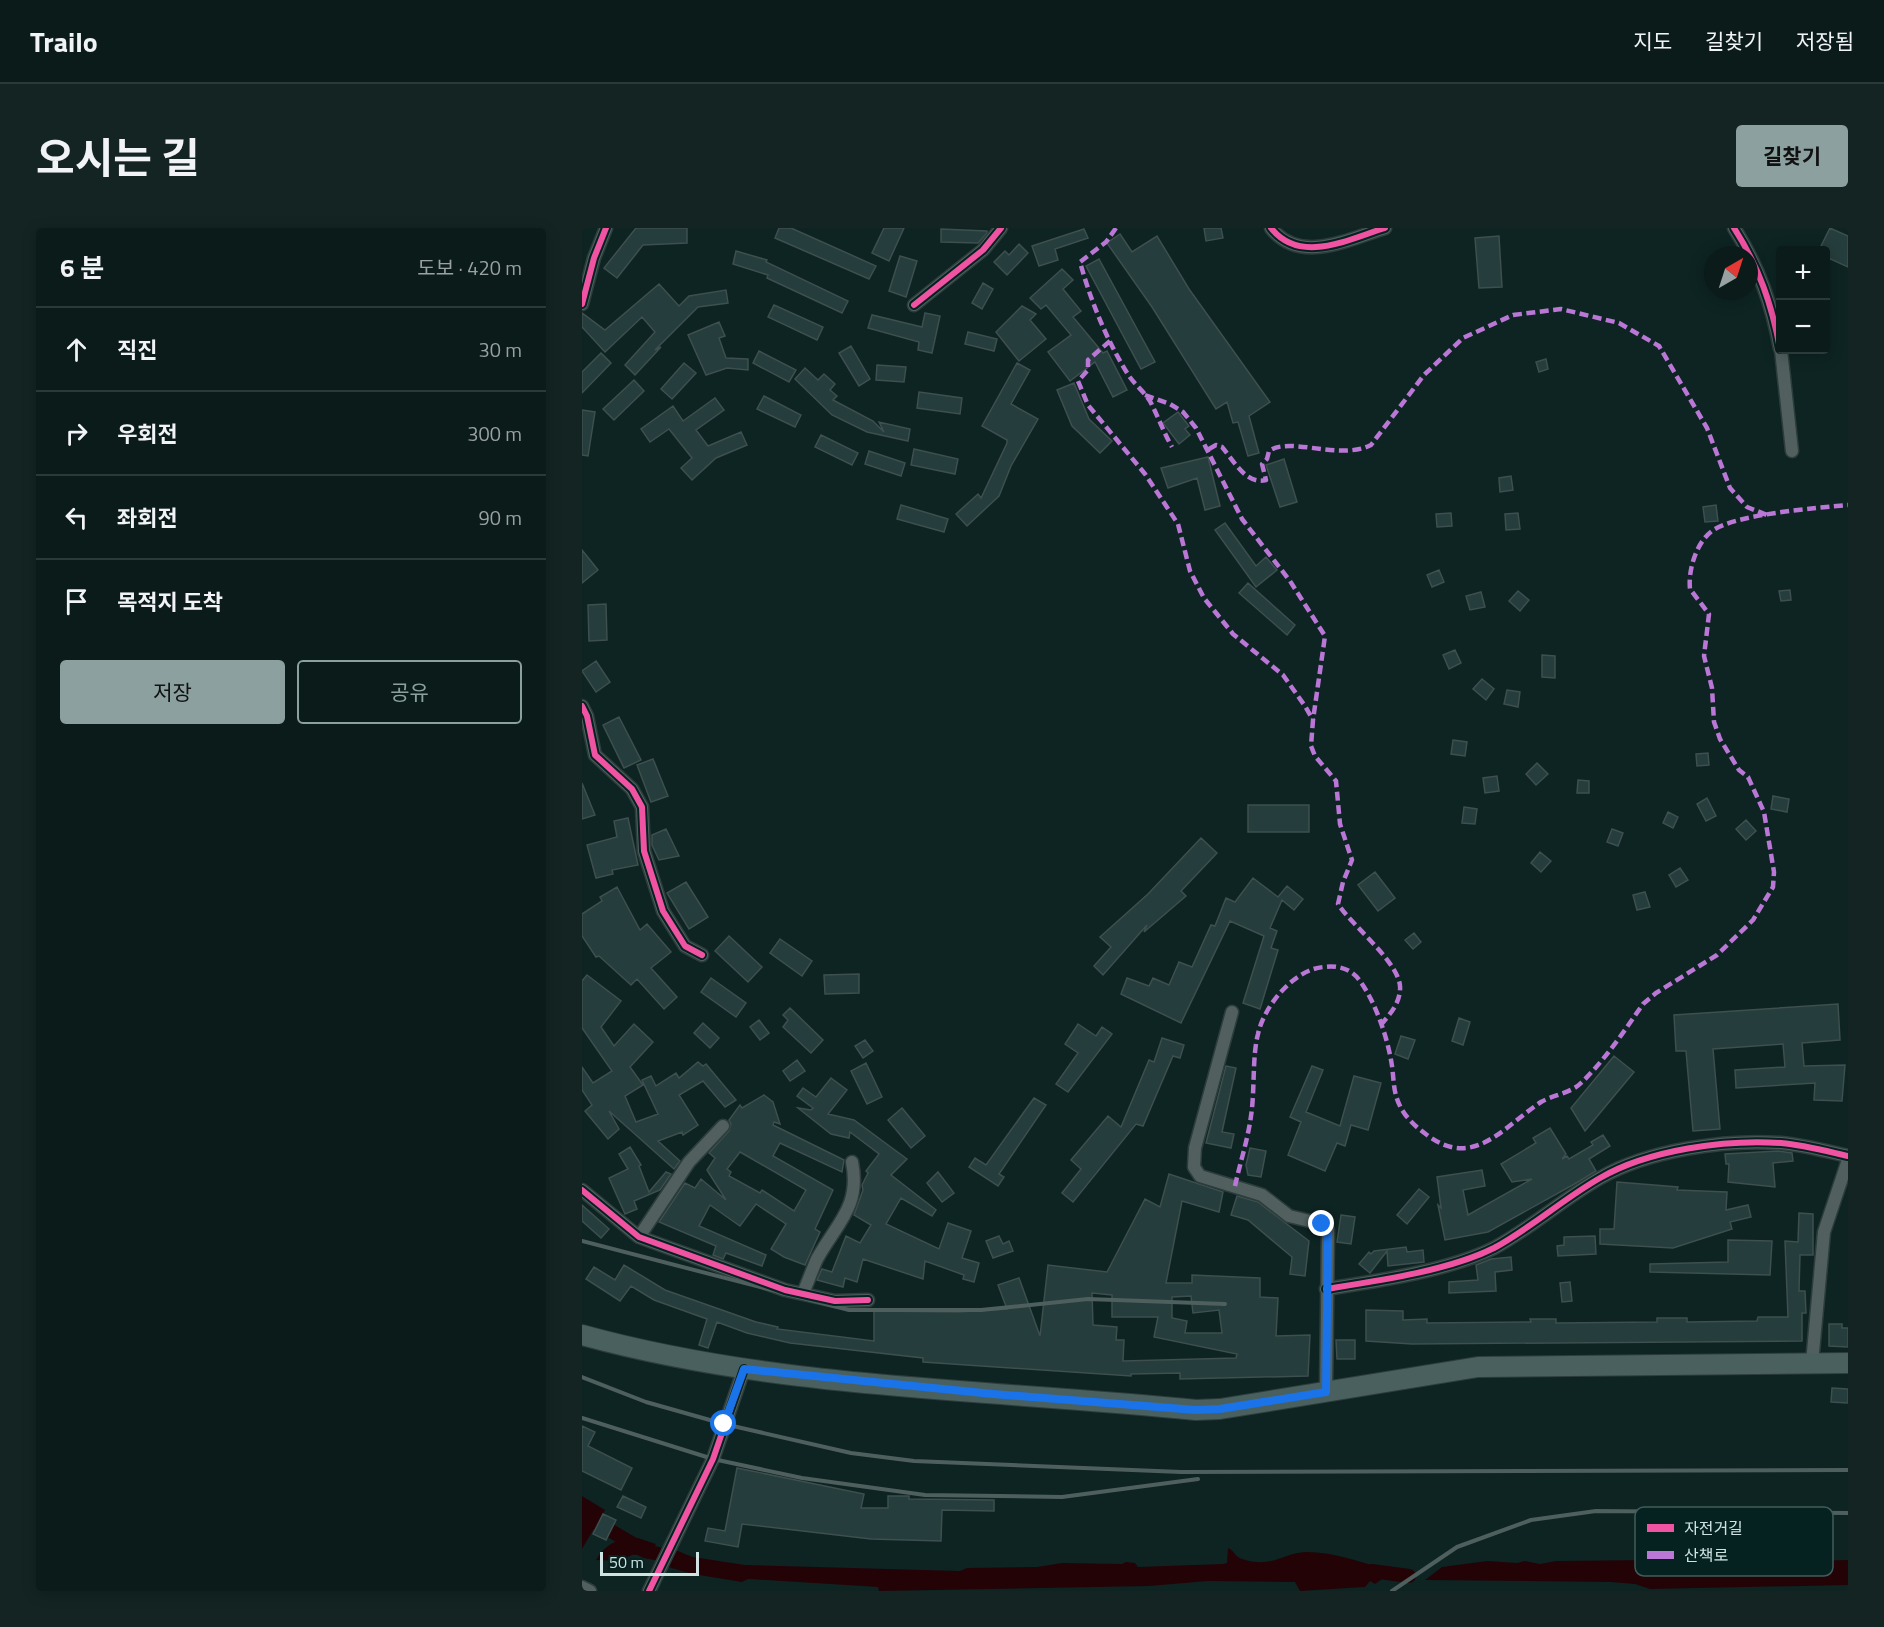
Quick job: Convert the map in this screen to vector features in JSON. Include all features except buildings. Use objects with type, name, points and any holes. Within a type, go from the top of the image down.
[{"type":"main road","points":[[582,1335],[744,1369],[993,1394],[1196,1410],[1220,1409],[1478,1367],[1848,1363]]},
{"type":"street","points":[[582,304],[594,258],[606,228]]},
{"type":"street","points":[[914,305],[984,250],[1001,228]]},
{"type":"street","points":[[1271,228],[1281,240],[1309,249],[1385,228]]},
{"type":"street","points":[[1734,228],[1754,261],[1773,308],[1776,326]]},
{"type":"street","points":[[1781,354],[1792,451]]},
{"type":"street","points":[[582,706],[587,716],[595,755],[632,789],[642,807],[644,851],[663,911],[685,946],[702,955]]},
{"type":"street","points":[[1232,1012],[1195,1148],[1194,1167],[1200,1176],[1262,1195],[1289,1216],[1322,1224],[1328,1230],[1326,1392]]},
{"type":"street","points":[[639,1237],[689,1162],[723,1126]]},
{"type":"street","points":[[1326,1288],[1377,1281],[1462,1261],[1493,1248],[1600,1178],[1657,1155],[1702,1147],[1781,1143],[1848,1158],[1824,1232],[1812,1364]]},
{"type":"street","points":[[803,1293],[817,1259],[853,1197],[856,1182],[852,1162]]},
{"type":"street","points":[[582,1190],[639,1237],[785,1290],[835,1301],[868,1300]]},
{"type":"street","points":[[651,1587],[681,1530],[713,1459],[744,1369]]},
{"type":"street","points":[[582,1587],[590,1591]]},
{"type":"shaded area","points":[[582,1496],[605,1510],[582,1549]]},
{"type":"shaded area","points":[[638,1538],[656,1544],[648,1559],[635,1555],[623,1561],[596,1560],[613,1543]]},
{"type":"shaded area","points":[[669,1548],[693,1557],[745,1565],[960,1571],[967,1568],[1037,1567],[1062,1563],[1122,1564],[1126,1562],[1135,1563],[1138,1567],[1223,1564],[1227,1563],[1228,1548],[1240,1558],[1252,1562],[1269,1561],[1298,1553],[1317,1552],[1392,1572],[1375,1584],[1370,1581],[1365,1587],[1300,1591],[1295,1582],[1208,1581],[1149,1586],[879,1591],[878,1587],[748,1579],[742,1582],[693,1574],[661,1565]]},
{"type":"shaded area","points":[[1635,1560],[1635,1576],[1833,1576],[1833,1560],[1848,1560],[1848,1585],[1650,1589],[1635,1584],[1611,1582],[1425,1580],[1442,1567],[1487,1561],[1517,1563],[1525,1561],[1540,1564],[1556,1561]]},
{"type":"waterway","points":[[582,1514],[645,1551],[677,1558]]},
{"type":"waterway","points":[[1372,1571],[1409,1576]]},
{"type":"railway","points":[[582,1241],[849,1310],[981,1310],[1088,1299],[1225,1304]]},
{"type":"railway","points":[[582,1377],[646,1402],[724,1424],[851,1453],[914,1461],[1181,1472],[1848,1470]]},
{"type":"railway","points":[[582,1418],[713,1459],[802,1478],[925,1495],[1062,1497],[1198,1479]]},
{"type":"railway","points":[[1392,1591],[1457,1547],[1531,1520],[1596,1511],[1635,1511]]},
{"type":"railway","points":[[1833,1513],[1848,1513]]},
{"type":"marked path","points":[[1116,228],[1106,242],[1080,262],[1089,292],[1107,335],[1129,376],[1150,401],[1172,447]]},
{"type":"marked path","points":[[1209,449],[1216,445],[1222,447],[1241,471],[1259,481],[1266,480],[1262,464],[1267,459],[1269,451],[1278,447],[1345,451],[1371,445],[1424,375],[1463,338],[1513,315],[1561,309],[1619,323],[1659,346],[1707,428],[1730,488],[1747,507],[1767,515]]},
{"type":"marked path","points":[[1110,341],[1088,360],[1088,370],[1078,381],[1088,405],[1145,474],[1178,524],[1190,571],[1204,598],[1233,634],[1283,675],[1313,720],[1311,746],[1315,756],[1336,781],[1340,824],[1352,860],[1343,882],[1338,904],[1394,969],[1399,980],[1398,1000],[1380,1026]]},
{"type":"marked path","points":[[1145,395],[1170,404],[1183,412],[1196,428],[1242,519],[1290,581],[1325,636],[1313,720]]},
{"type":"marked path","points":[[1235,1186],[1250,1125],[1255,1053],[1261,1023],[1282,991],[1302,974],[1313,969],[1334,967],[1349,971],[1357,977],[1371,1000],[1384,1033],[1396,1096],[1405,1114],[1423,1132],[1444,1145],[1459,1148],[1474,1147],[1501,1133],[1541,1102],[1577,1086],[1606,1055],[1643,1004],[1656,993],[1717,955],[1753,920],[1773,887],[1774,872],[1764,812],[1748,777],[1739,770],[1720,739],[1714,722],[1712,688],[1704,656],[1709,614],[1690,589],[1692,565],[1697,550],[1706,536],[1723,525],[1757,516],[1848,505]]},
{"type":"cycle path","points":[[582,304],[594,258],[606,228]]},
{"type":"cycle path","points":[[914,305],[983,250],[1001,228]]},
{"type":"cycle path","points":[[1271,228],[1283,239],[1296,245],[1310,247],[1341,243],[1385,228]]},
{"type":"cycle path","points":[[1734,228],[1751,257],[1776,331]]},
{"type":"cycle path","points":[[582,706],[587,716],[595,755],[632,789],[642,807],[644,851],[663,911],[685,946],[702,955]]},
{"type":"cycle path","points":[[1326,1289],[1412,1274],[1476,1256],[1508,1240],[1600,1178],[1619,1168],[1664,1154],[1712,1145],[1759,1142],[1798,1145],[1848,1156]]},
{"type":"cycle path","points":[[582,1190],[639,1237],[785,1290],[835,1301],[868,1300]]},
{"type":"cycle path","points":[[649,1591],[713,1459],[744,1369]]},
{"type":"route","points":[[724,1424],[744,1369],[993,1394],[1196,1410],[1220,1409],[1326,1392],[1328,1230],[1322,1224]]}]
